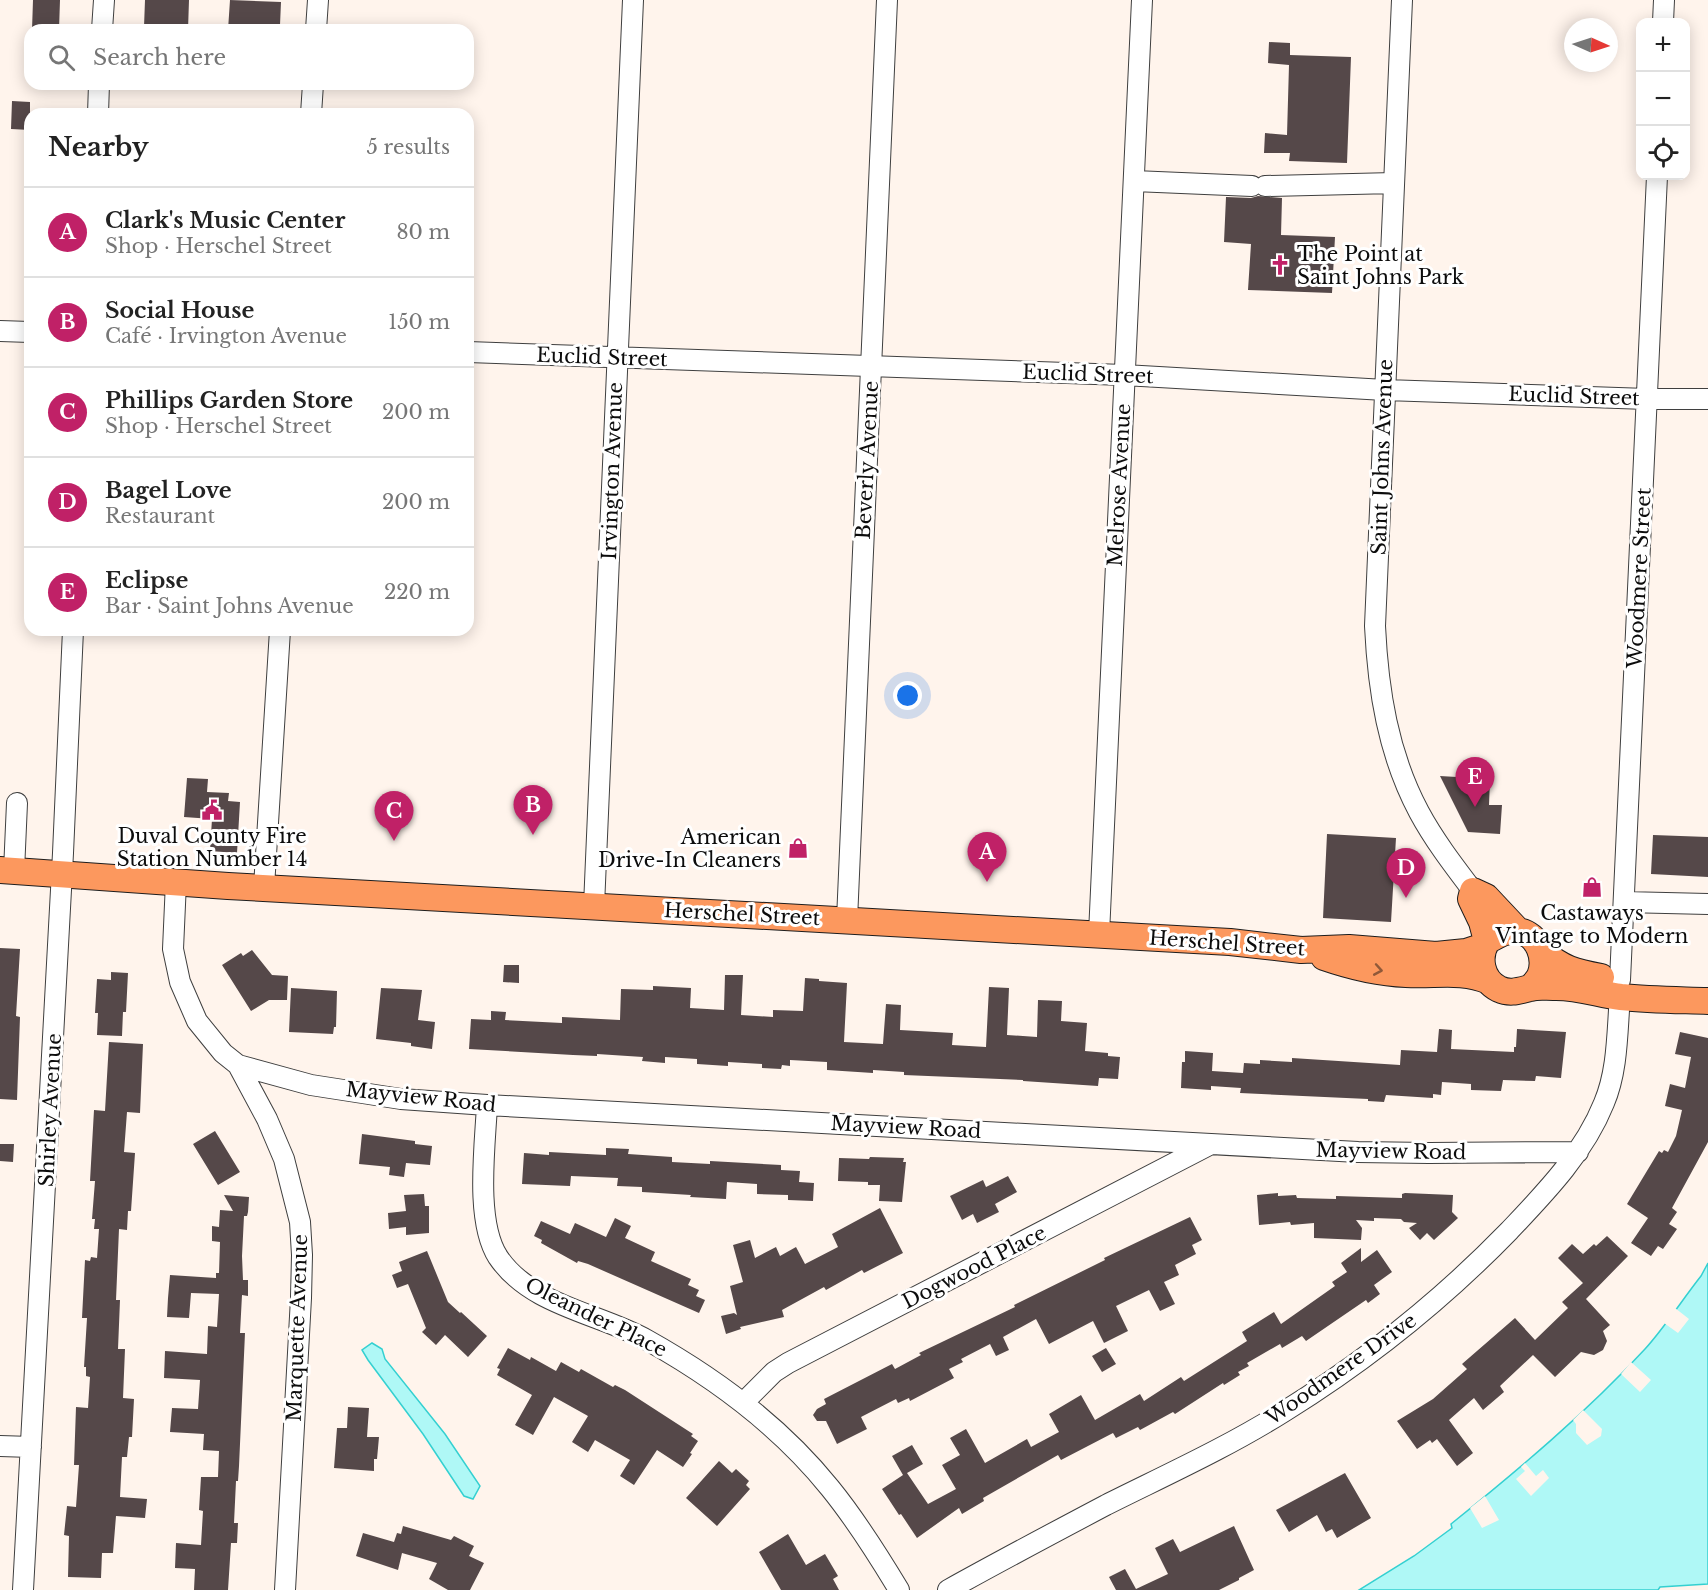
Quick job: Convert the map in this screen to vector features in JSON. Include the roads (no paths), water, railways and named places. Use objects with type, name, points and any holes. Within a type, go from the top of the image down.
[{"type":"main road","name":"Herschel Street","points":[[7,871],[1099,934],[1230,942],[1301,950],[1349,948],[1436,955],[1466,952],[1485,944],[1503,932],[1517,930]]},
{"type":"main road","name":"Saint Johns Avenue","points":[[1485,944],[1482,922],[1471,899],[1473,891],[1486,897],[1517,930]]},
{"type":"main road","points":[[1517,930],[1534,940],[1542,952],[1555,963],[1571,971],[1620,988],[1708,1001]]},
{"type":"main road","points":[[1485,944],[1481,958],[1483,971],[1489,981],[1497,988],[1507,992],[1520,992],[1531,988],[1708,986]]},
{"type":"main road","points":[[1301,950],[1345,964],[1384,972],[1467,974],[1489,981]]},
{"type":"main road","points":[[1531,988],[1539,978],[1543,963],[1542,952]]},
{"type":"street","points":[[102,24],[104,0]]},
{"type":"street","points":[[316,24],[318,0]]},
{"type":"street","name":"Irvington Avenue","points":[[594,906],[633,0]]},
{"type":"street","name":"Beverly Avenue","points":[[847,920],[887,0]]},
{"type":"street","name":"Melrose Avenue","points":[[1099,934],[1142,0]]},
{"type":"street","name":"Saint Johns Avenue","points":[[1402,0],[1375,626],[1377,675],[1388,732],[1404,781],[1419,813],[1453,866],[1473,891]]},
{"type":"street","points":[[1663,18],[1664,0]]},
{"type":"street","points":[[98,108],[99,90]]},
{"type":"street","points":[[311,108],[313,90]]},
{"type":"street","name":"Woodmere Street","points":[[1620,988],[1657,180]]},
{"type":"street","points":[[1134,181],[1259,186],[1394,183]]},
{"type":"street","points":[[0,331],[24,332]]},
{"type":"street","name":"Euclid Street","points":[[474,352],[1124,375],[1385,390],[1708,399]]},
{"type":"street","name":"Shirley Avenue","points":[[23,1590],[74,636]]},
{"type":"street","points":[[264,887],[280,636]]},
{"type":"street","points":[[7,871],[17,802]]},
{"type":"street","name":"Marquette Avenue","points":[[176,882],[173,949],[180,982],[197,1021],[223,1053],[238,1065],[267,1119],[284,1159],[300,1222],[301,1298],[285,1590]]},
{"type":"street","points":[[1624,902],[1708,904]]},
{"type":"street","name":"Woodmere Drive","points":[[948,1590],[1284,1412],[1376,1349],[1481,1259],[1531,1207],[1578,1152],[1601,1110],[1612,1078],[1620,988]]},
{"type":"street","name":"Mayview Road","points":[[238,1065],[310,1085],[401,1099],[487,1105],[1381,1153],[1578,1152]]},
{"type":"street","name":"Oleander Place","points":[[487,1105],[484,1222],[497,1255],[509,1271],[521,1282],[544,1296],[645,1338],[743,1402],[791,1446],[830,1488],[870,1543],[899,1590]]},
{"type":"street","name":"Dogwood Place","points":[[743,1402],[774,1372],[788,1363],[1214,1143]]},
{"type":"street","points":[[0,1446],[31,1447]]},
{"type":"water","points":[[1708,1263],[1708,1584],[1660,1587],[1658,1590],[1359,1590],[1414,1556],[1452,1528],[1451,1524],[1576,1418],[1623,1373],[1652,1341],[1701,1276]]},
{"type":"water","points":[[372,1343],[382,1349],[385,1359],[445,1434],[480,1486],[473,1499],[464,1496],[423,1434],[368,1360],[362,1350]]},
{"type":"place","name":"The Point at Saint Johns Park","points":[[1280,265]]},
{"type":"place","name":"Eclipse","points":[[1475,807]]},
{"type":"place","name":"Duval County Fire Station Number 14","points":[[212,810]]},
{"type":"place","name":"Social House","points":[[533,835]]},
{"type":"place","name":"Phillips Garden Store","points":[[394,841]]},
{"type":"place","name":"American Drive-In Cleaners","points":[[798,848]]},
{"type":"place","name":"Clark's Music Center","points":[[987,882]]},
{"type":"place","name":"Castaways Vintage to Modern","points":[[1592,887]]},
{"type":"place","name":"Bagel Love","points":[[1406,898]]}]
